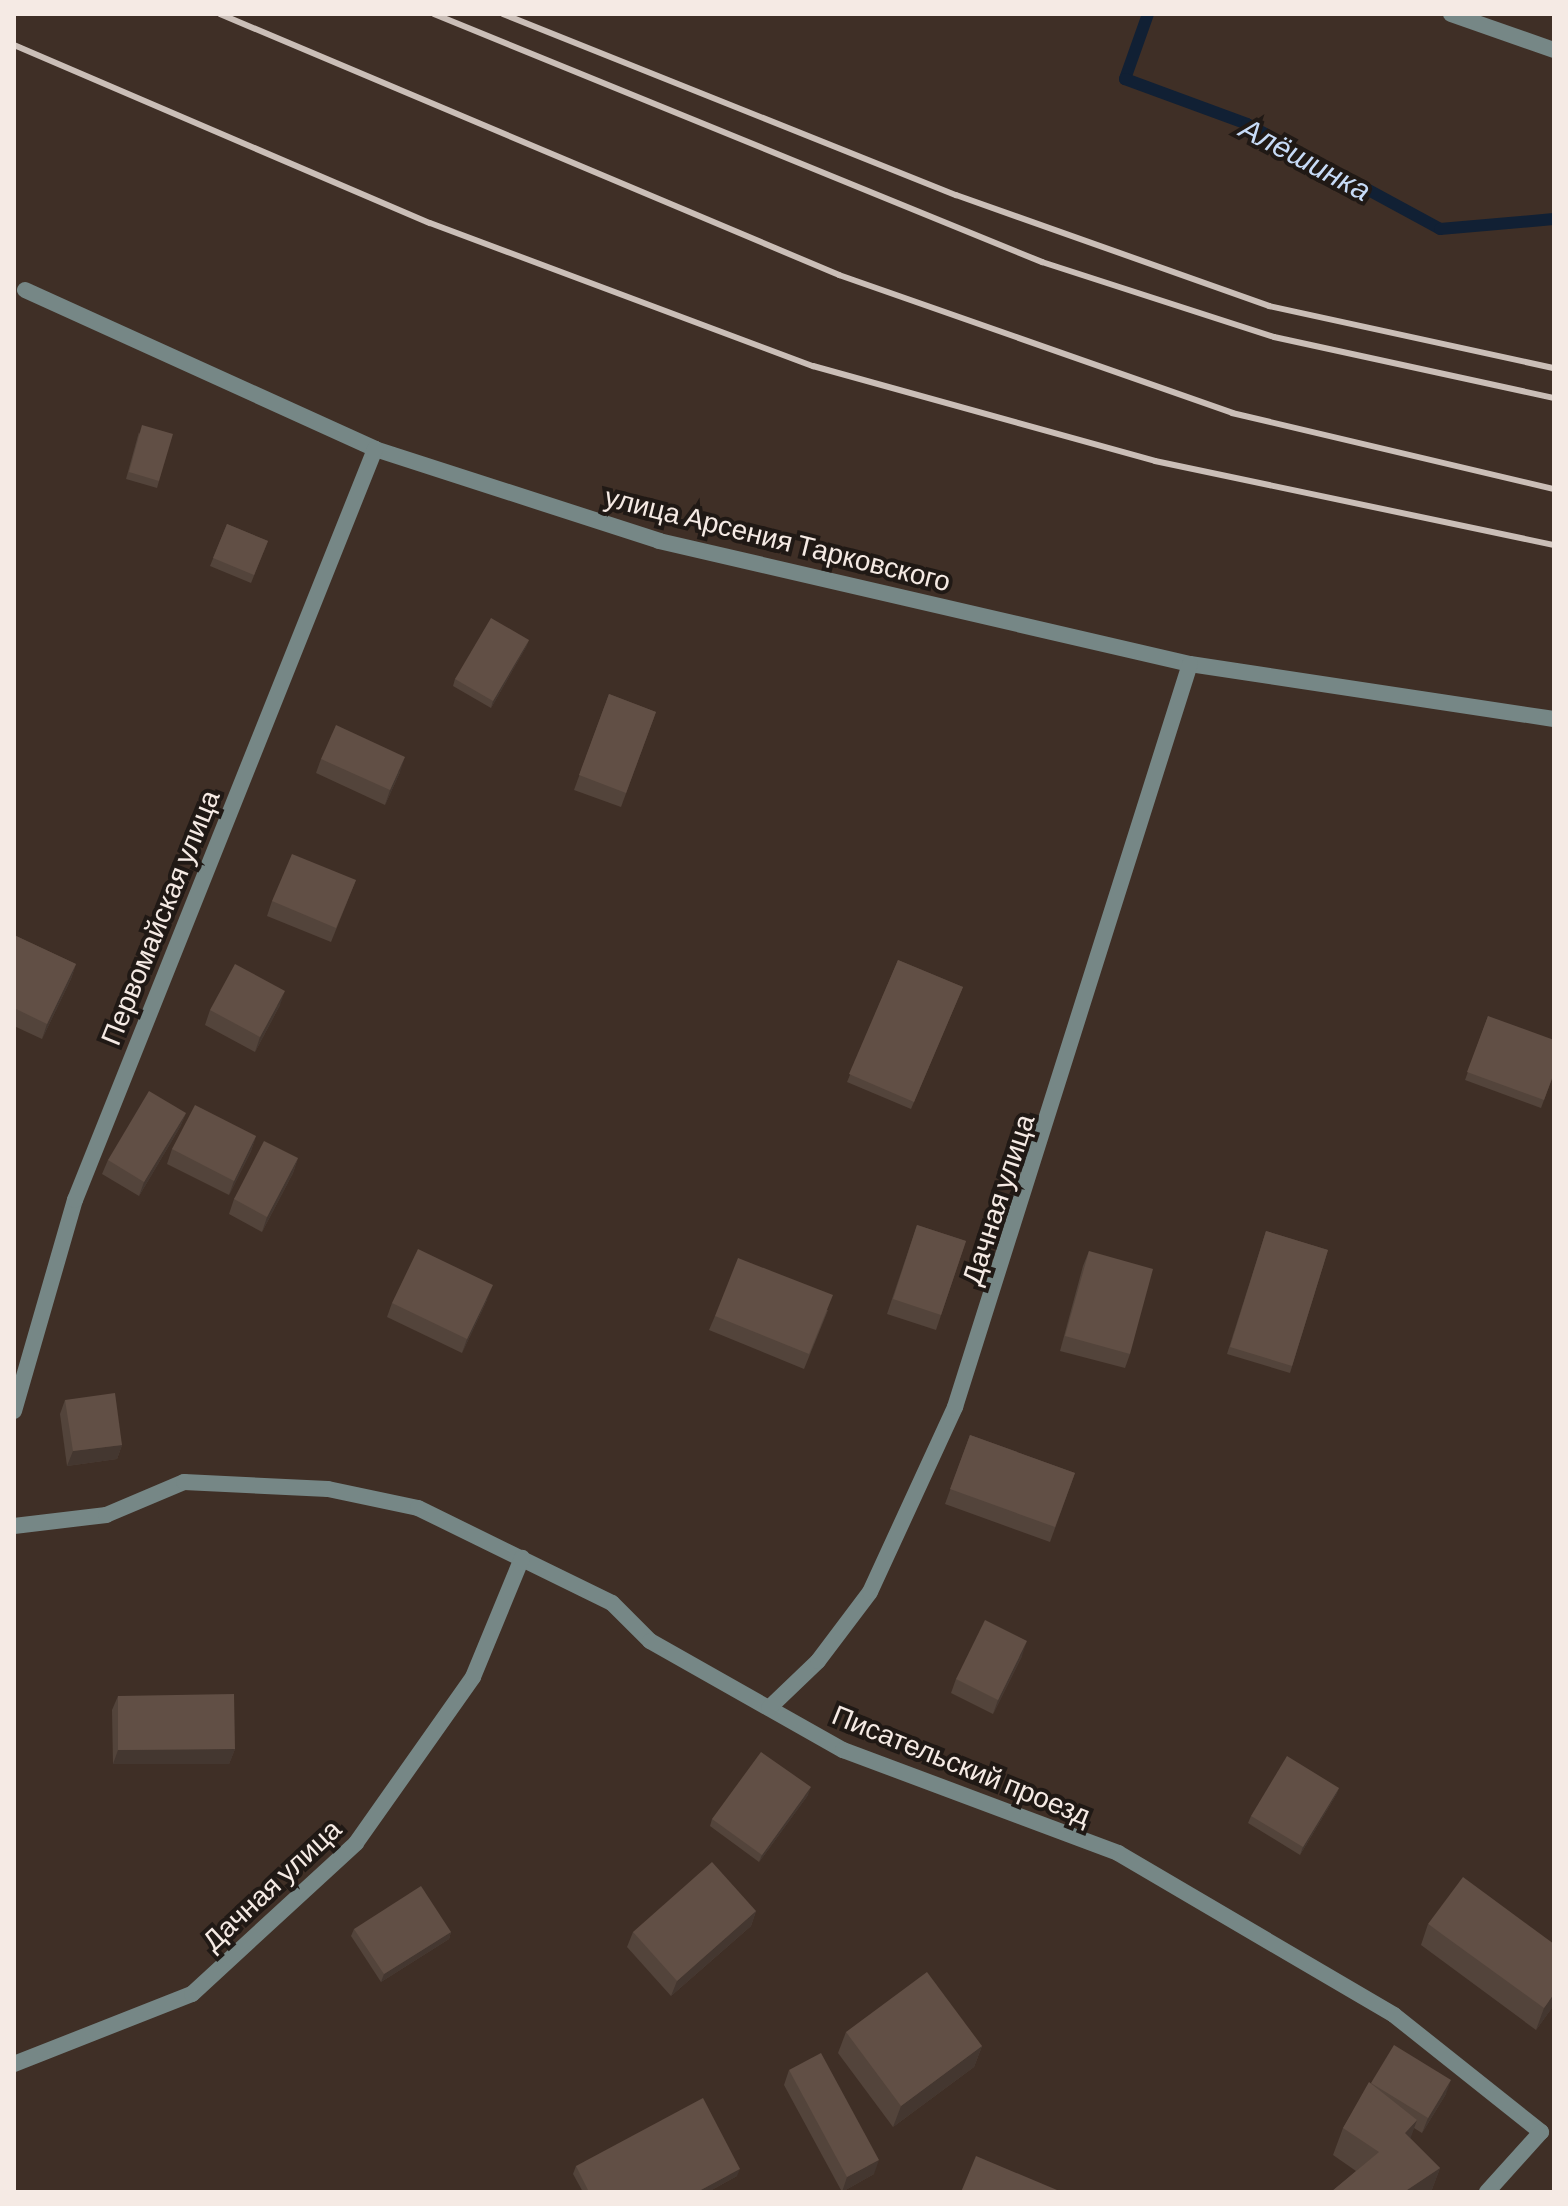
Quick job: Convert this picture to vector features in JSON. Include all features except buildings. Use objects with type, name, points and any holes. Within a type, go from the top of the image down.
[{"type":"street","points":[[1451,14],[1554,50]]},
{"type":"street","name":"улица Арсения Тарковского","points":[[25,290],[375,449],[659,541],[1190,664],[1554,719]]},
{"type":"street","name":"Первомайская улица","points":[[14,1411],[75,1200],[375,449]]},
{"type":"street","name":"Дачная улица","points":[[769,1708],[818,1661],[870,1592],[955,1407],[1190,664]]},
{"type":"street","name":"Писательский проезд","points":[[14,1526],[106,1515],[184,1482],[328,1489],[418,1508],[612,1603],[650,1641],[843,1750],[1118,1853],[1394,2015],[1541,2132],[1487,2192]]},
{"type":"street","name":"Дачная улица","points":[[14,2064],[192,1994],[356,1843],[473,1677],[522,1558]]},
{"type":"waterway","name":"Алёшинка","points":[[1148,14],[1125,79],[1247,124],[1440,229],[1554,219]]},
{"type":"railway","points":[[220,14],[839,275],[1232,413],[1554,489]]},
{"type":"railway","points":[[434,14],[1042,262],[1274,337],[1554,398]]},
{"type":"railway","points":[[503,14],[956,195],[1269,306],[1554,368]]},
{"type":"railway","points":[[14,45],[430,223],[813,366],[1155,461],[1554,545]]}]
